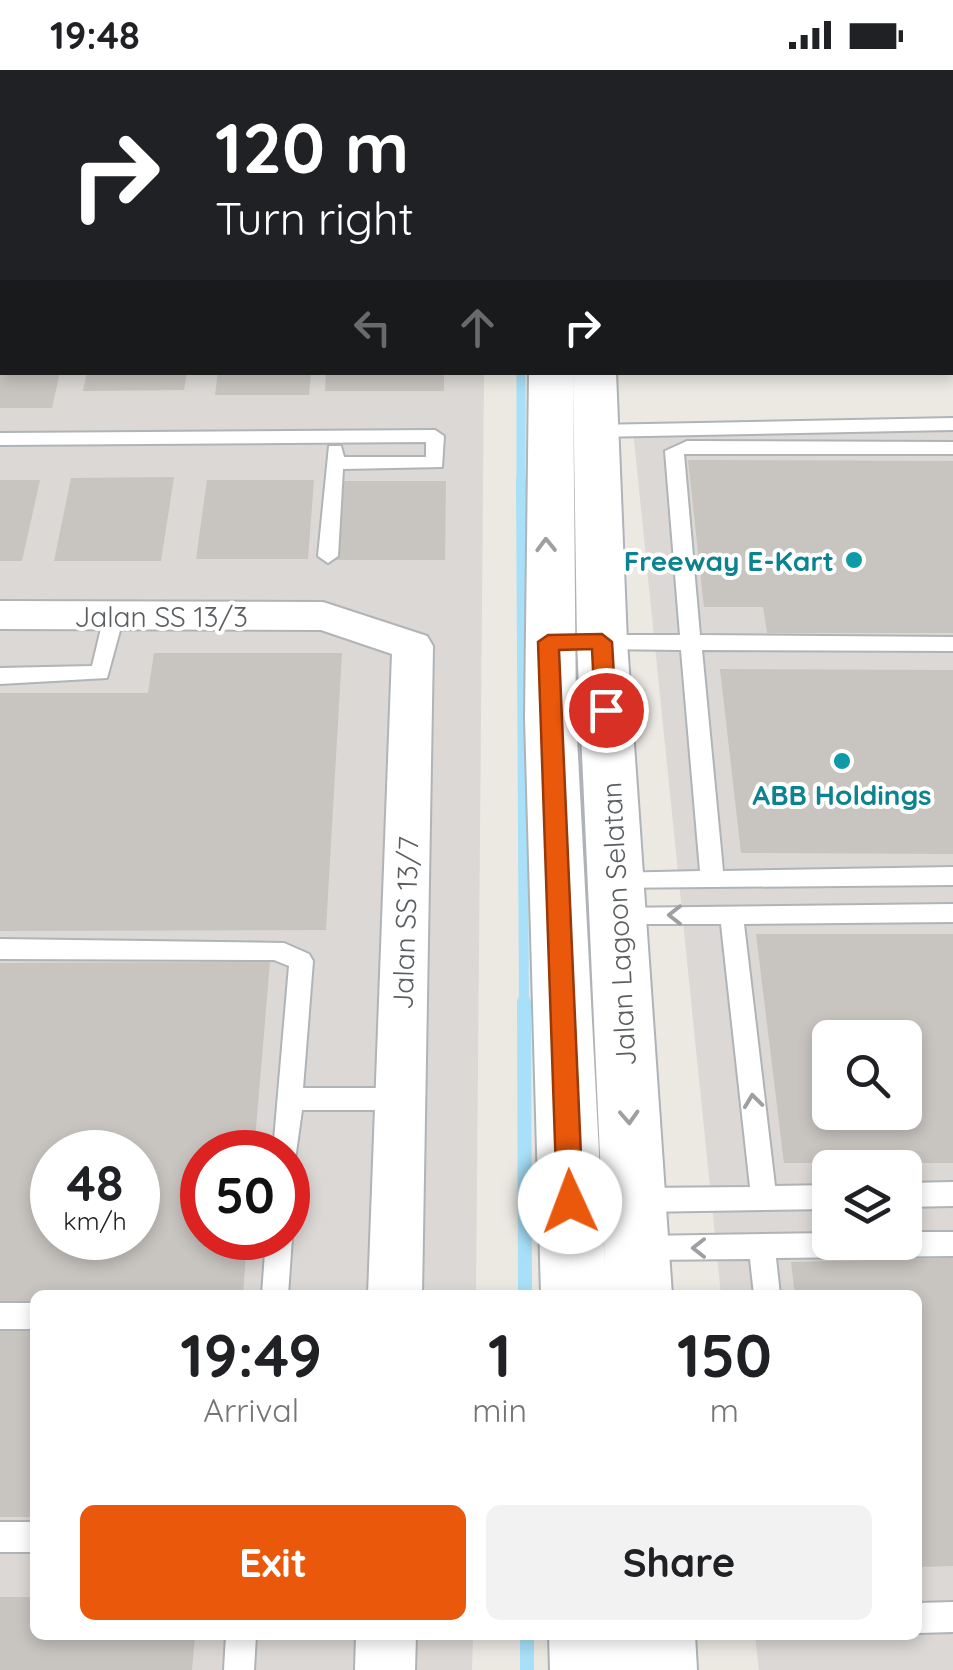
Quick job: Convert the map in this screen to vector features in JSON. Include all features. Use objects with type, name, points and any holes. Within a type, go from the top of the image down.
[{"type":"main road","name":"Jalan Lagoon Selatan","points":[[552,375],[546,520],[575,642],[594,888],[636,1248]]},
{"type":"main road","name":"Jalan Lagoon Selatan","points":[[575,642],[595,430],[594,375]]},
{"type":"main road","name":"Jalan Lagoon Selatan","points":[[574,1290],[570,1202],[594,888]]},
{"type":"main road","points":[[586,1640],[587,1670]]},
{"type":"main road","points":[[658,1640],[660,1670]]},
{"type":"street","name":"Jalan SS 13/3","points":[[0,615],[323,616]]},
{"type":"street","name":"Jalan SS 13/7","points":[[323,616],[412,646],[395,1290]]},
{"type":"street","points":[[384,1670],[386,1640]]},
{"type":"lane","points":[[595,430],[953,424]]},
{"type":"lane","points":[[0,439],[435,436],[435,463],[334,464]]},
{"type":"lane","points":[[328,556],[336,437]]},
{"type":"lane","points":[[712,880],[674,451],[687,446],[953,448]]},
{"type":"lane","points":[[0,676],[100,673],[114,616]]},
{"type":"lane","points":[[575,642],[953,644]]},
{"type":"lane","points":[[594,888],[712,880],[953,876]]},
{"type":"lane","points":[[594,888],[731,914],[953,913]]},
{"type":"lane","points":[[731,914],[764,1198]]},
{"type":"lane","points":[[0,949],[276,950],[301,961],[287,1130]]},
{"type":"lane","points":[[289,1099],[400,1099]]},
{"type":"lane","points":[[922,1195],[953,1194]]},
{"type":"lane","points":[[636,1248],[764,1198],[812,1197]]},
{"type":"lane","points":[[570,1202],[636,1248],[953,1244]]},
{"type":"lane","points":[[762,1247],[766,1290]]},
{"type":"lane","points":[[276,1290],[278,1260]]},
{"type":"lane","points":[[0,1316],[30,1316]]},
{"type":"lane","points":[[0,1537],[30,1537]]},
{"type":"lane","points":[[922,1618],[953,1618]]},
{"type":"lane","points":[[239,1670],[241,1640]]},
{"type":"shaded area","points":[[0,375],[484,375],[476,1290],[30,1290],[30,1640],[473,1640],[472,1670],[0,1670]]},
{"type":"shaded area","points":[[953,424],[953,1670],[759,1670],[756,1640],[922,1640],[922,1290],[720,1290],[633,430]]},
{"type":"building","points":[[0,375],[59,375],[52,408],[0,408]]},
{"type":"building","points":[[86,375],[186,375],[184,390],[83,391]]},
{"type":"building","points":[[218,375],[311,375],[309,395],[215,395]]},
{"type":"building","points":[[326,375],[444,375],[444,391],[325,391]]},
{"type":"building","name":"Freeway E-Kart","points":[[688,460],[953,461],[953,633],[767,633],[763,607],[704,607]]},
{"type":"building","points":[[174,477],[161,561],[54,561],[71,478]]},
{"type":"building","points":[[0,480],[40,480],[22,561],[0,561]]},
{"type":"building","points":[[207,480],[314,480],[308,559],[196,559]]},
{"type":"building","points":[[341,481],[446,481],[445,560],[336,560]]},
{"type":"building","points":[[154,653],[342,653],[326,930],[0,931],[0,693],[148,693]]},
{"type":"building","name":"ABB Holdings","points":[[720,669],[953,670],[953,854],[741,853]]},
{"type":"building","points":[[756,934],[953,934],[953,1163],[922,1163],[922,1150],[812,1150],[812,1163],[784,1163]]},
{"type":"building","points":[[270,962],[256,1130],[180,1130],[180,1260],[245,1260],[243,1290],[30,1290],[30,1517],[0,1517],[0,963]]},
{"type":"building","points":[[953,1258],[953,1566],[922,1567],[922,1290],[794,1290],[791,1262]]},
{"type":"building","points":[[0,1597],[30,1597],[30,1640],[195,1640],[192,1670],[0,1670]]},
{"type":"waterway","points":[[521,375],[521,479]]},
{"type":"waterway","points":[[521,479],[524,1004]]},
{"type":"waterway","points":[[524,1002],[525,1290]]},
{"type":"waterway","points":[[527,1640],[527,1670]]},
{"type":"place","name":"Freeway E-Kart","points":[[854,560]]},
{"type":"place","name":"ABB Holdings","points":[[842,761]]},
{"type":"route","points":[[570,1202],[548,642],[602,642],[606,710]]}]
